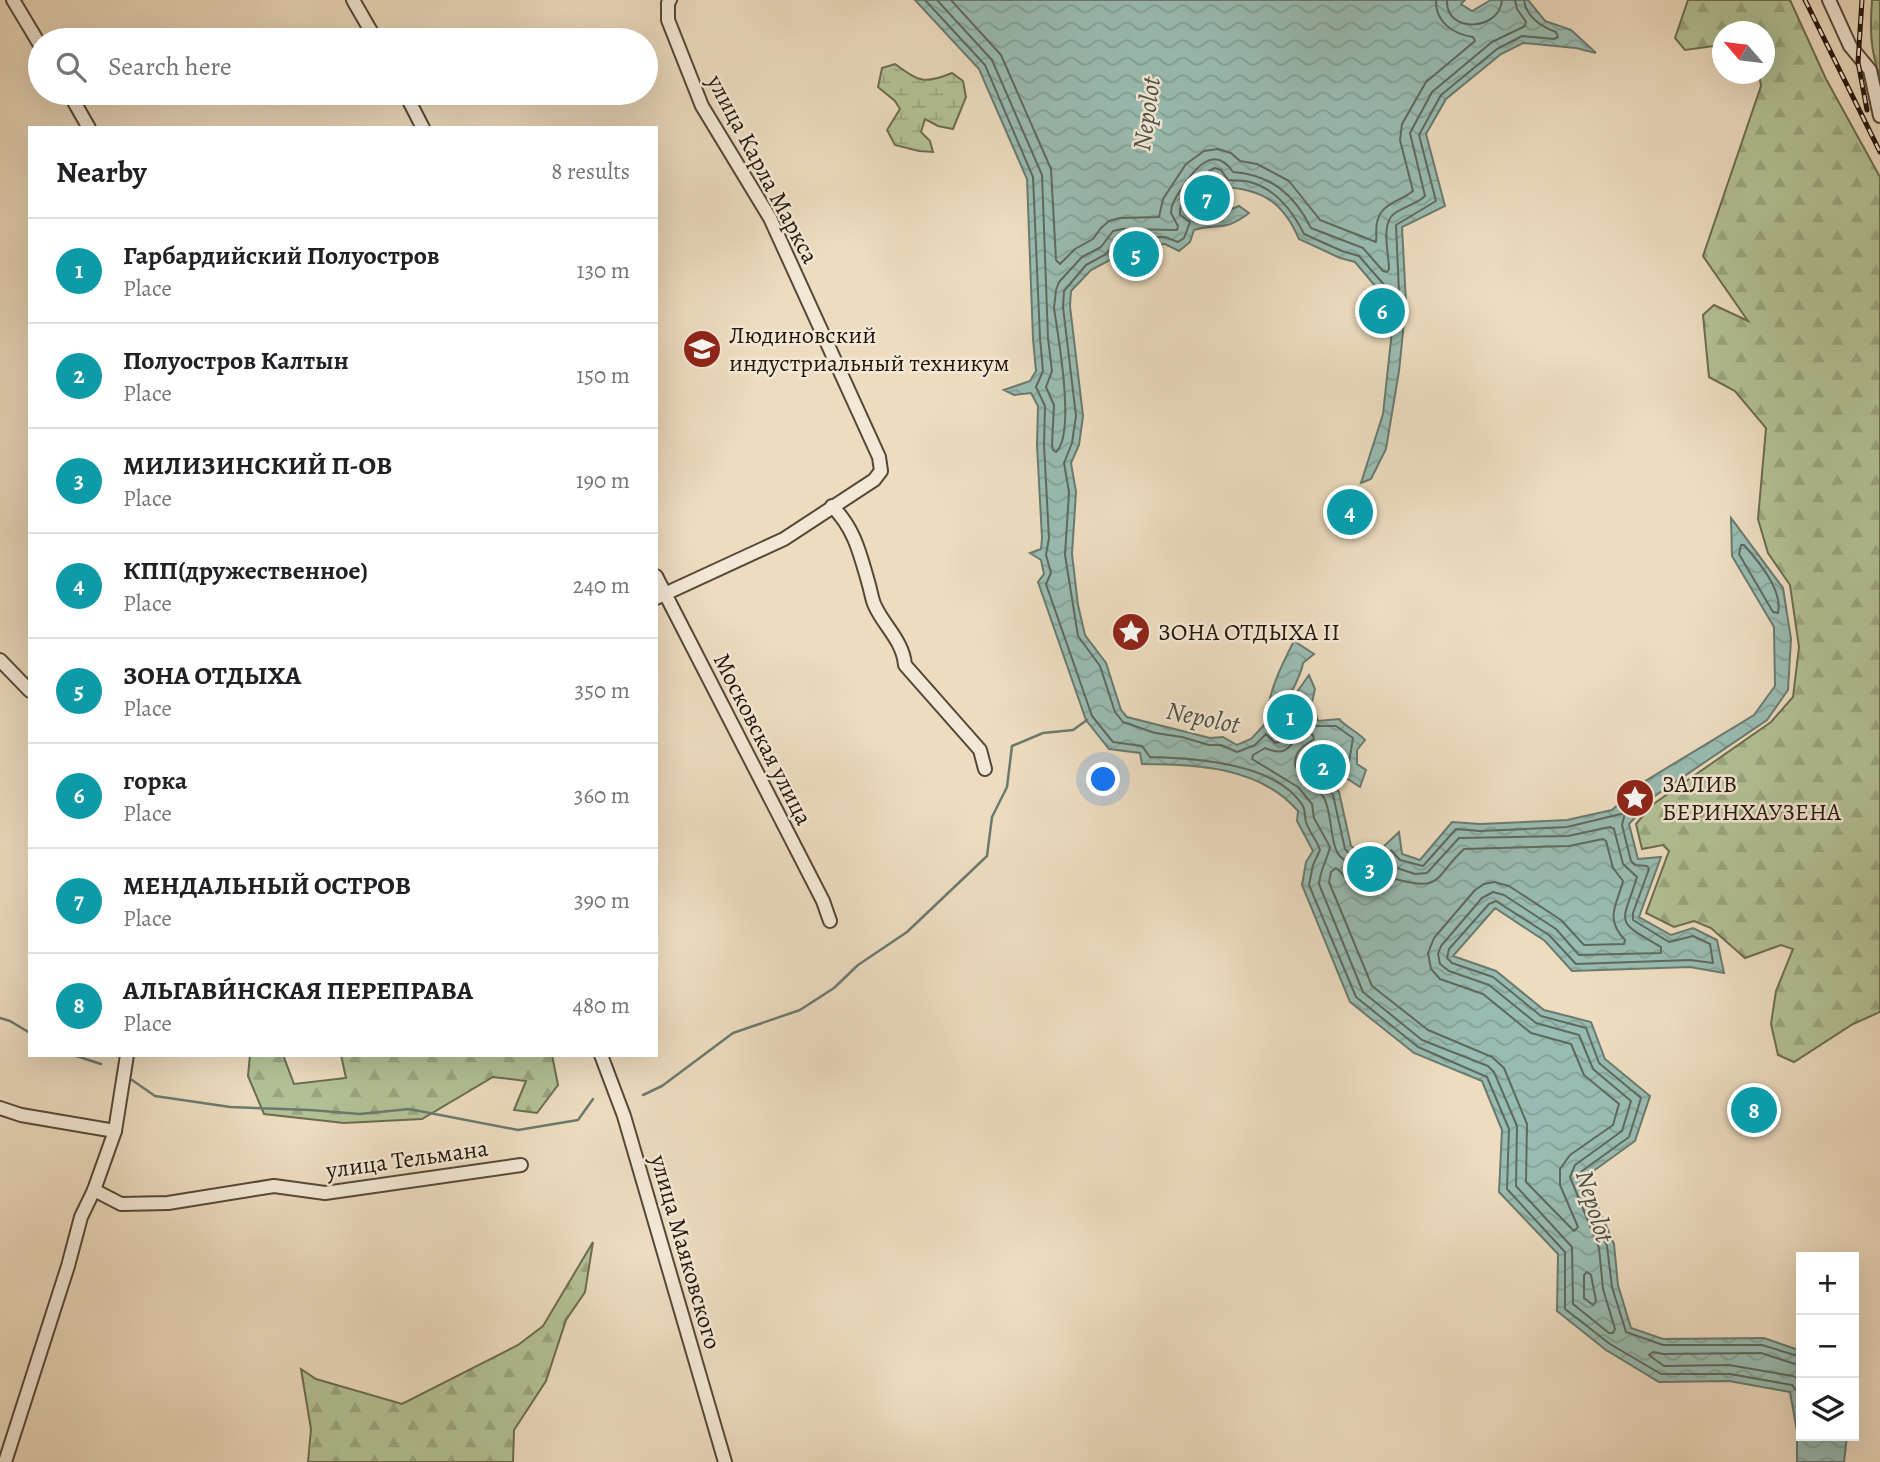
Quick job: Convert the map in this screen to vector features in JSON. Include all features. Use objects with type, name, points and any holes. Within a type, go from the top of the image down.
[{"type":"street","points":[[13,0],[30,28]]},
{"type":"street","points":[[353,0],[369,28]]},
{"type":"street","name":"улица Карла Маркса","points":[[670,0],[668,20],[702,106],[770,218],[879,457],[881,471],[874,480],[832,506]]},
{"type":"street","points":[[1829,0],[1850,46],[1870,70],[1880,116]]},
{"type":"street","points":[[76,105],[88,126]]},
{"type":"street","points":[[411,105],[422,126]]},
{"type":"street","points":[[660,596],[784,539],[832,506],[847,520],[875,606],[892,631],[905,657],[905,665],[980,750],[985,769]]},
{"type":"street","name":"Московская улица","points":[[660,596],[817,889],[831,921]]},
{"type":"street","points":[[0,660],[28,689]]},
{"type":"street","points":[[5,1462],[68,1266],[81,1217],[94,1190],[115,1131],[127,1057]]},
{"type":"street","name":"улица Маяковского","points":[[602,1057],[624,1116],[726,1462]]},
{"type":"street","points":[[0,1108],[21,1115],[115,1131]]},
{"type":"street","name":"улица Тельмана","points":[[94,1190],[121,1204],[167,1203],[274,1186],[325,1193],[521,1165]]},
{"type":"green space","points":[[1688,0],[1790,0],[1826,79],[1880,177],[1880,1012],[1853,1024],[1794,1062],[1778,1055],[1771,1024],[1776,991],[1793,949],[1781,945],[1745,958],[1711,928],[1694,921],[1674,927],[1646,913],[1669,851],[1663,845],[1642,849],[1636,824],[1652,805],[1771,722],[1793,697],[1799,647],[1790,585],[1768,553],[1758,519],[1766,428],[1735,391],[1709,377],[1703,315],[1714,305],[1748,321],[1703,256],[1761,84],[1775,84],[1775,21],[1712,21],[1712,46],[1685,50],[1675,38]]},
{"type":"green space","points":[[1872,0],[1880,0],[1880,77],[1872,39]]},
{"type":"green space","points":[[895,64],[922,79],[934,79],[952,73],[963,81],[966,97],[953,129],[938,126],[925,119],[921,132],[930,141],[933,152],[895,145],[887,130],[900,109],[895,101],[878,87],[882,68]]},
{"type":"green space","points":[[250,1057],[284,1057],[294,1084],[346,1078],[341,1057],[552,1057],[558,1085],[537,1113],[514,1110],[526,1081],[493,1077],[422,1119],[344,1123],[264,1114],[248,1076]]},
{"type":"green space","points":[[593,1242],[585,1292],[566,1320],[546,1381],[514,1430],[513,1462],[308,1462],[311,1429],[301,1369],[316,1379],[402,1404],[518,1345],[543,1326]]},
{"type":"water","name":"Nepolot","points":[[915,0],[1465,0],[1461,4],[1472,11],[1491,0],[1528,0],[1545,21],[1571,30],[1596,53],[1576,48],[1523,43],[1501,54],[1446,99],[1426,134],[1445,206],[1402,227],[1406,302],[1399,371],[1386,449],[1371,479],[1361,483],[1383,414],[1394,312],[1355,262],[1299,239],[1286,216],[1270,200],[1249,191],[1223,187],[1216,174],[1205,182],[1185,212],[1217,215],[1239,206],[1249,213],[1227,225],[1194,230],[1190,242],[1179,251],[1165,244],[1121,245],[1112,259],[1091,270],[1071,291],[1070,306],[1083,416],[1079,445],[1071,463],[1076,492],[1072,554],[1078,605],[1085,635],[1106,663],[1121,710],[1127,717],[1210,738],[1223,737],[1237,745],[1251,739],[1266,723],[1269,701],[1294,641],[1314,654],[1303,663],[1279,720],[1277,738],[1293,715],[1292,699],[1309,675],[1315,689],[1312,702],[1318,721],[1339,719],[1365,740],[1357,750],[1357,764],[1366,770],[1360,787],[1314,757],[1310,762],[1323,771],[1339,792],[1351,846],[1363,855],[1370,867],[1381,849],[1399,832],[1402,854],[1420,860],[1452,822],[1480,824],[1567,820],[1612,810],[1642,783],[1754,715],[1775,686],[1774,627],[1732,556],[1731,518],[1783,588],[1791,639],[1788,690],[1767,720],[1655,796],[1629,824],[1638,859],[1661,857],[1639,917],[1671,935],[1693,928],[1717,940],[1724,973],[1690,967],[1572,971],[1545,941],[1495,908],[1453,956],[1496,971],[1544,1010],[1591,1022],[1605,1059],[1650,1096],[1635,1141],[1585,1177],[1614,1244],[1618,1285],[1631,1328],[1663,1339],[1764,1338],[1796,1349],[1796,1425],[1790,1392],[1729,1381],[1659,1382],[1606,1350],[1557,1311],[1558,1254],[1499,1192],[1502,1130],[1482,1081],[1414,1053],[1350,1002],[1302,885],[1306,862],[1313,851],[1297,821],[1298,811],[1283,796],[1246,777],[1206,767],[1142,764],[1140,753],[1109,749],[1086,720],[1038,582],[1044,574],[1041,560],[1030,553],[1041,549],[1042,538],[1037,445],[1038,406],[1031,393],[1014,395],[1004,390],[1030,381],[1036,371],[1027,179],[979,69]]},
{"type":"water","points":[[1797,1441],[1846,1441],[1844,1462],[1797,1462]]},
{"type":"waterway","points":[[643,1095],[662,1086],[733,1033],[800,1010],[834,988],[858,965],[907,932],[987,856],[992,817],[1007,787],[1012,746],[1043,733],[1073,730],[1087,720]]},
{"type":"waterway","points":[[0,1018],[28,1032]]},
{"type":"waterway","points":[[79,1057],[101,1064]]},
{"type":"waterway","points":[[132,1080],[155,1096],[230,1107],[360,1114],[409,1109],[518,1130],[578,1120],[593,1099]]},
{"type":"railway","points":[[1805,0],[1880,152]]},
{"type":"railway","points":[[1862,0],[1858,62],[1867,110]]},
{"type":"place","name":"МЕНДАЛЬНЫЙ ОСТРОВ","points":[[1207,198]]},
{"type":"place","name":"ЗОНА ОТДЫХА","points":[[1136,254]]},
{"type":"place","name":"горка","points":[[1382,311]]},
{"type":"place","name":"Людиновский индустриальный техникум","points":[[702,349]]},
{"type":"place","name":"КПП(дружественное)","points":[[1350,512]]},
{"type":"place","name":"ЗОНА ОТДЫХА II","points":[[1131,632]]},
{"type":"place","name":"Гарбардийский Полуостров","points":[[1290,717]]},
{"type":"place","name":"Полуостров Калтын","points":[[1323,767]]},
{"type":"place","name":"ЗАЛИВ БЕРИНХАУЗЕНА","points":[[1635,798]]},
{"type":"place","name":"МИЛИЗИНСКИЙ П-ОВ","points":[[1370,869]]},
{"type":"place","name":"АЛЬГАВИ́НСКАЯ ПЕРЕПРАВА","points":[[1754,1110]]}]
